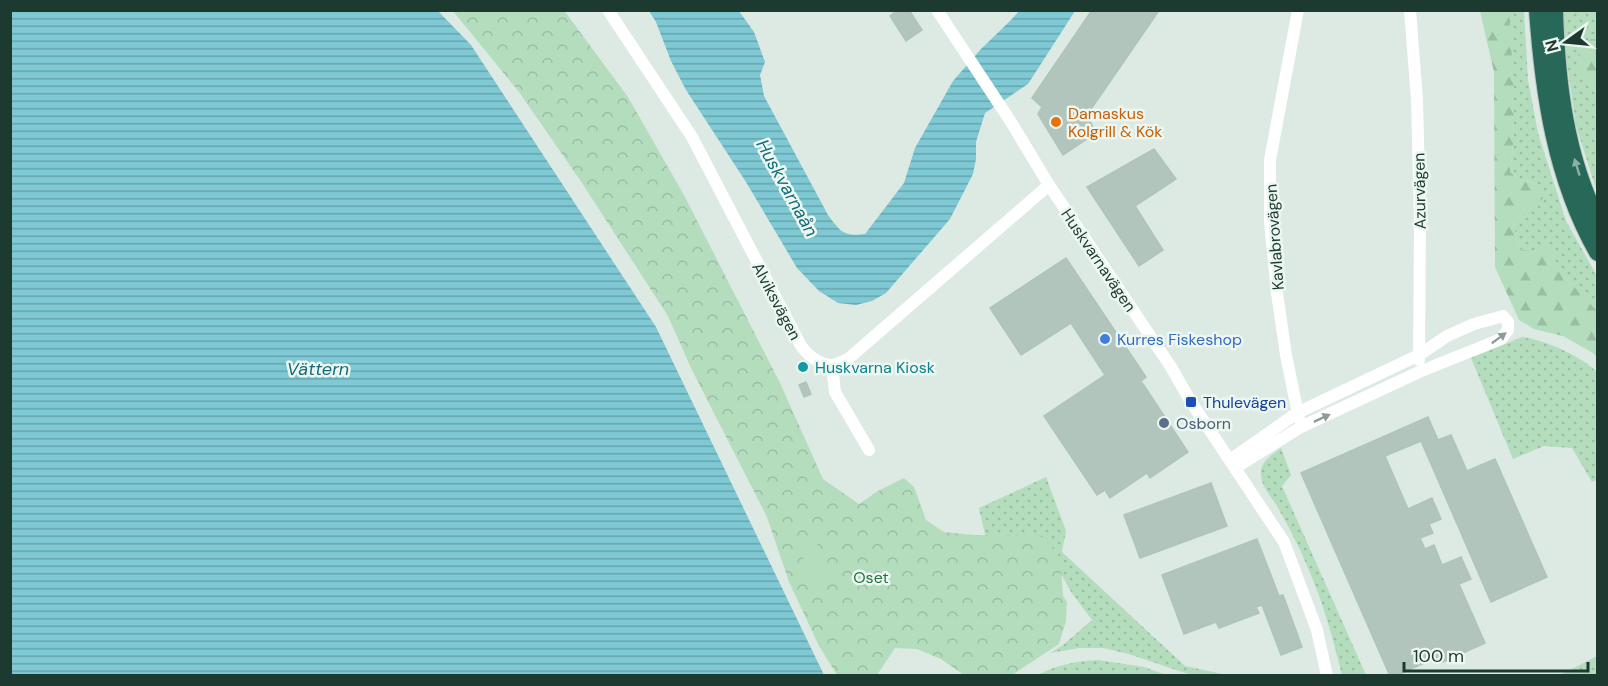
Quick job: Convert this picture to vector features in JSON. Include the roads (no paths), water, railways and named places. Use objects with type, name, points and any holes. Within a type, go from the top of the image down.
[{"type":"highway","points":[[1538,10],[1548,111],[1557,152],[1573,200],[1587,234],[1598,252]]},
{"type":"highway","points":[[1554,10],[1557,64],[1564,116],[1582,185],[1598,222]]},
{"type":"street","name":"Alviksvägen","points":[[608,10],[692,137],[804,351],[825,364],[832,365]]},
{"type":"street","name":"Huskvarnavägen","points":[[937,10],[1284,542],[1317,630],[1327,675]]},
{"type":"street","name":"Kavlabrovägen","points":[[1298,10],[1270,160],[1270,222],[1277,293],[1301,427]]},
{"type":"street","name":"Azurvägen","points":[[1410,10],[1417,100],[1420,221],[1419,372]]},
{"type":"street","points":[[869,450],[835,392],[832,365],[848,359],[1049,185]]},
{"type":"street","points":[[1503,316],[1508,322],[1508,330],[1501,339],[1419,372],[1301,427],[1232,464],[1297,413],[1419,355],[1447,336],[1474,324],[1503,316]]},
{"type":"water","name":"Vättern","points":[[10,11],[438,11],[471,45],[656,327],[824,675],[11,675]]},
{"type":"water","name":"Huskvarnaån","points":[[649,11],[739,11],[754,32],[765,62],[760,75],[764,96],[828,215],[843,232],[858,235],[865,234],[904,183],[915,148],[953,81],[981,49],[1019,11],[1075,11],[1028,84],[985,113],[976,142],[973,174],[950,219],[886,293],[872,301],[856,305],[838,303],[819,291],[797,268],[746,182],[686,90]]},
{"type":"place","name":"Damaskus Kolgrill & Kök","points":[[1056,122]]},
{"type":"place","name":"Kurres Fiskeshop","points":[[1105,339]]},
{"type":"place","name":"Huskvarna Kiosk","points":[[803,367]]},
{"type":"place","name":"Thulevägen","points":[[1191,402]]},
{"type":"place","name":"Osborn","points":[[1164,423]]},
{"type":"park label","name":"Oset","points":[[871,577]]}]
